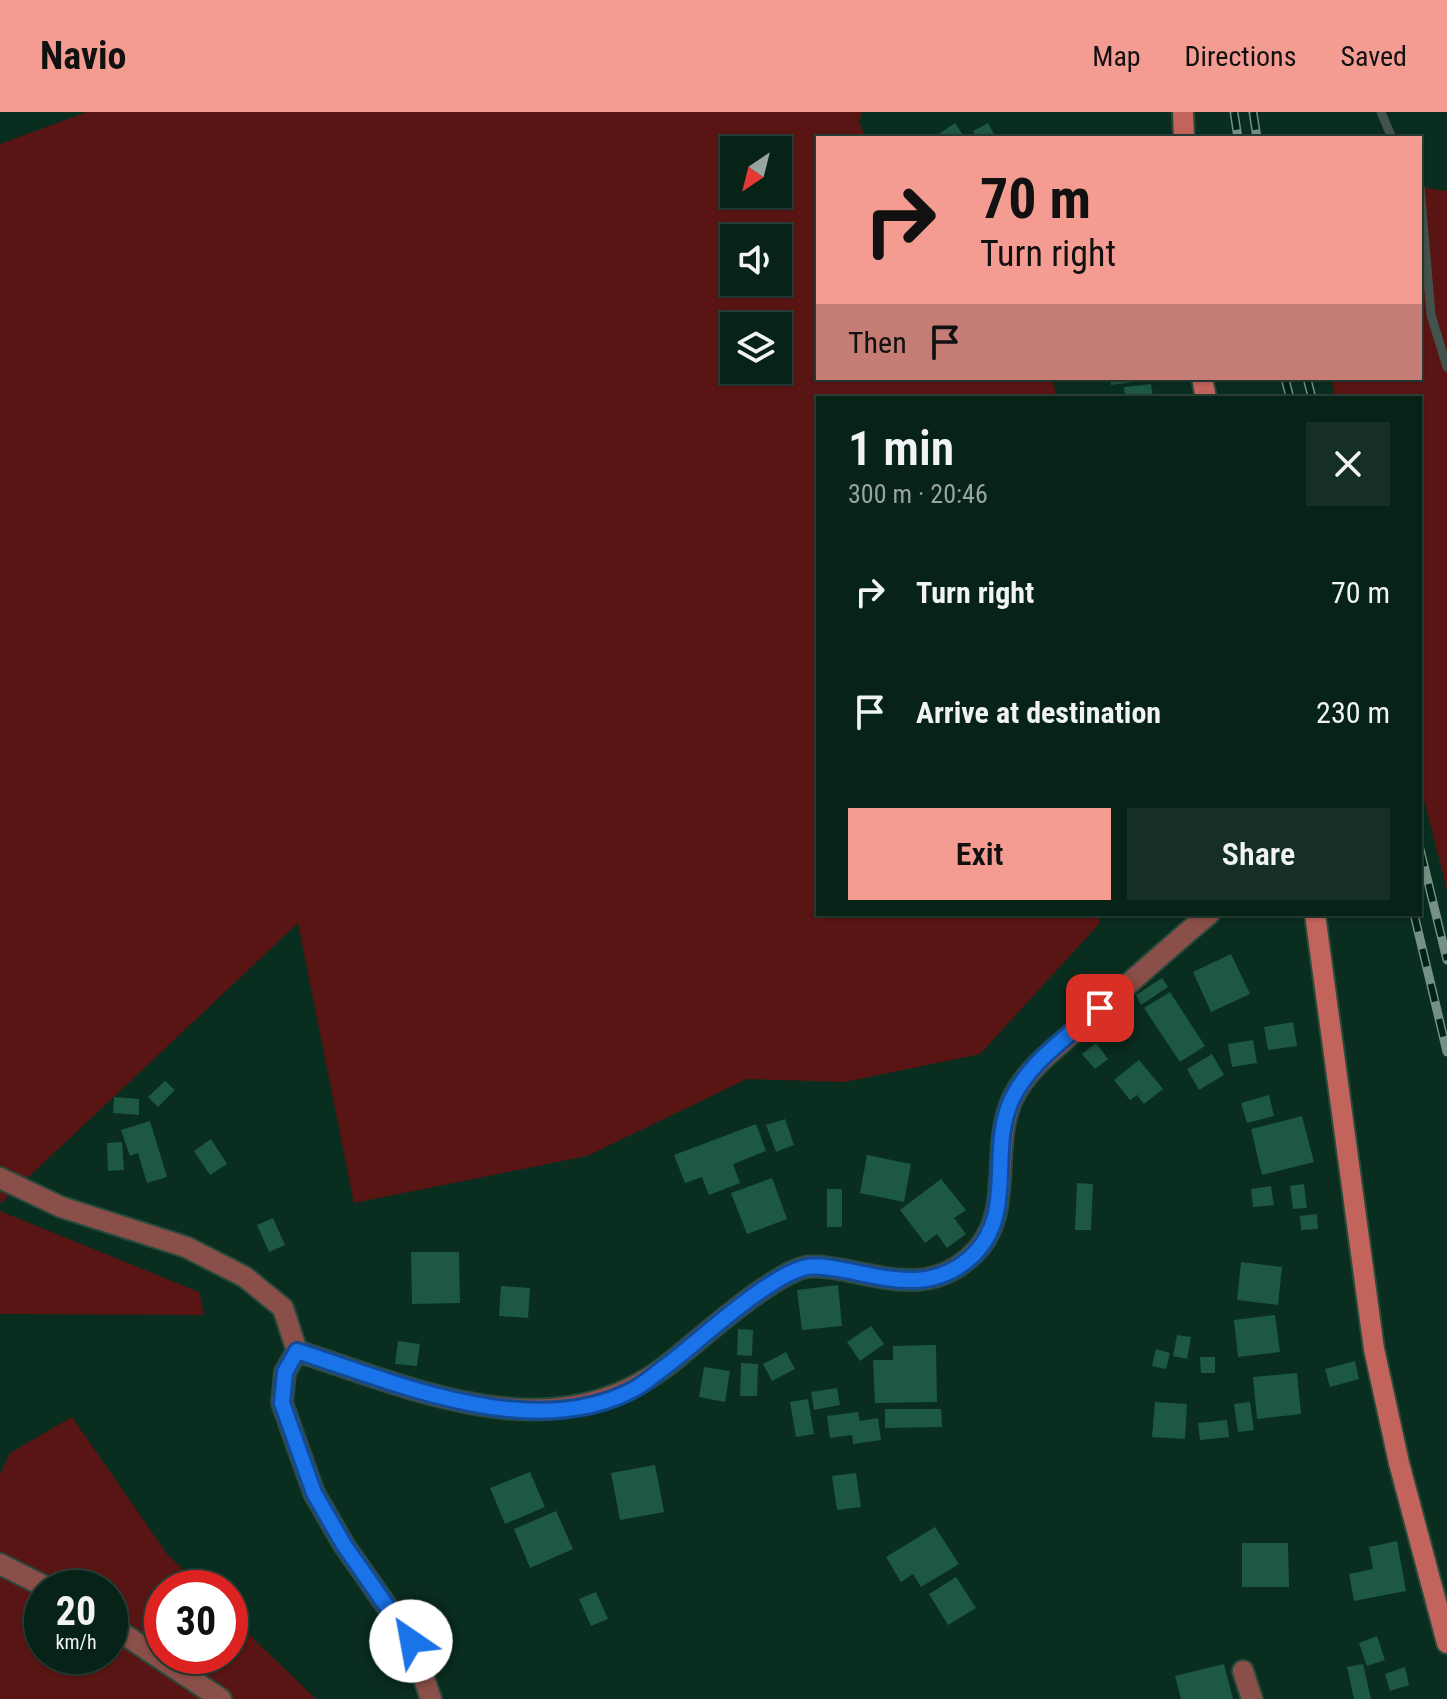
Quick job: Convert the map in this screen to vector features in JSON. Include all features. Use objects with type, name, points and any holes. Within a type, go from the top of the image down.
[{"type":"main road","points":[[1183,112],[1184,136]]},
{"type":"main road","points":[[1315,916],[1374,1349],[1399,1463],[1447,1643]]},
{"type":"street","points":[[297,1351],[463,1401],[507,1410],[557,1411],[599,1403],[636,1388],[775,1281],[805,1267],[831,1268],[903,1282],[937,1279],[970,1258],[991,1235],[1000,1199],[1001,1142],[1012,1099],[1039,1061],[1207,916]]},
{"type":"street","points":[[0,1178],[61,1207],[186,1247],[245,1277],[283,1308],[297,1351],[285,1372],[282,1403],[314,1493],[344,1545],[411,1641],[431,1699]]},
{"type":"street","points":[[0,1564],[24,1576]]},
{"type":"street","points":[[128,1637],[221,1699]]},
{"type":"street","points":[[1243,1671],[1252,1699]]},
{"type":"shaded area","points":[[87,112],[862,112],[859,122],[865,136],[816,136],[816,380],[1052,380],[1056,396],[816,396],[816,916],[1099,916],[1099,924],[980,1054],[845,1082],[747,1079],[587,1156],[354,1203],[298,923],[0,1204],[0,144]]},
{"type":"shaded area","points":[[1422,187],[1447,191],[1447,890],[1422,792],[1422,396],[1335,396],[1331,380],[1422,380]]},
{"type":"shaded area","points":[[0,1211],[199,1292],[204,1315],[0,1314]]},
{"type":"shaded area","points":[[72,1417],[167,1554],[183,1570],[144,1570],[144,1674],[248,1674],[248,1633],[316,1699],[0,1699],[0,1474],[10,1453]]},
{"type":"building","points":[[955,123],[964,136],[936,136]]},
{"type":"building","points":[[988,123],[995,136],[976,136],[973,131]]},
{"type":"building","points":[[1110,380],[1150,380],[1111,385]]},
{"type":"building","points":[[1151,384],[1153,396],[1125,396],[1124,387]]},
{"type":"building","points":[[1231,954],[1250,994],[1211,1012],[1193,972]]},
{"type":"building","points":[[1162,978],[1168,987],[1141,1005],[1136,995]]},
{"type":"building","points":[[1170,992],[1205,1046],[1180,1062],[1144,1008]]},
{"type":"building","points":[[1293,1022],[1297,1046],[1268,1050],[1264,1027]]},
{"type":"building","points":[[1253,1040],[1257,1063],[1232,1067],[1228,1044]]},
{"type":"building","points":[[1096,1043],[1108,1059],[1095,1069],[1082,1054]]},
{"type":"building","points":[[1212,1054],[1224,1075],[1199,1090],[1187,1069]]},
{"type":"building","points":[[1139,1060],[1163,1089],[1144,1104],[1137,1095],[1130,1100],[1114,1080]]},
{"type":"building","points":[[165,1081],[175,1090],[158,1107],[148,1097]]},
{"type":"building","points":[[1269,1095],[1274,1116],[1247,1123],[1241,1103]]},
{"type":"building","points":[[114,1097],[139,1099],[139,1115],[113,1113]]},
{"type":"building","points":[[1302,1116],[1314,1162],[1262,1175],[1251,1129]]},
{"type":"building","points":[[785,1119],[794,1145],[776,1152],[766,1125]]},
{"type":"building","points":[[150,1121],[167,1177],[147,1183],[138,1153],[130,1156],[121,1130]]},
{"type":"building","points":[[756,1124],[766,1151],[733,1164],[740,1183],[709,1195],[702,1177],[685,1183],[674,1155]]},
{"type":"building","points":[[211,1139],[227,1164],[210,1175],[194,1151]]},
{"type":"building","points":[[122,1142],[124,1170],[108,1171],[107,1143]]},
{"type":"building","points":[[867,1155],[911,1164],[904,1202],[860,1193]]},
{"type":"building","points":[[772,1178],[787,1219],[747,1234],[731,1193]]},
{"type":"building","points":[[941,1179],[966,1210],[954,1218],[966,1234],[947,1248],[937,1234],[925,1243],[900,1210]]},
{"type":"building","points":[[1077,1183],[1093,1184],[1091,1230],[1075,1230]]},
{"type":"building","points":[[1304,1184],[1307,1208],[1293,1209],[1290,1186]]},
{"type":"building","points":[[1271,1186],[1274,1205],[1253,1207],[1251,1189]]},
{"type":"building","points":[[827,1189],[842,1189],[842,1227],[827,1227]]},
{"type":"building","points":[[1317,1214],[1318,1229],[1301,1230],[1300,1216]]},
{"type":"building","points":[[273,1218],[285,1245],[269,1252],[257,1225]]},
{"type":"building","points":[[411,1252],[459,1252],[460,1303],[412,1304]]},
{"type":"building","points":[[1241,1262],[1282,1267],[1278,1305],[1237,1300]]},
{"type":"building","points":[[838,1285],[842,1326],[802,1330],[797,1290]]},
{"type":"building","points":[[501,1286],[530,1288],[528,1318],[499,1316]]},
{"type":"building","points":[[1275,1315],[1280,1352],[1238,1357],[1234,1320]]},
{"type":"building","points":[[871,1326],[884,1344],[860,1361],[847,1342]]},
{"type":"building","points":[[738,1329],[753,1330],[752,1356],[737,1355]]},
{"type":"building","points":[[1177,1335],[1191,1337],[1187,1359],[1173,1356]]},
{"type":"building","points":[[398,1341],[420,1344],[417,1366],[395,1364]]},
{"type":"building","points":[[936,1345],[937,1402],[875,1403],[873,1360],[893,1360],[893,1346]]},
{"type":"building","points":[[1156,1349],[1170,1353],[1166,1369],[1152,1366]]},
{"type":"building","points":[[786,1352],[795,1369],[772,1381],[763,1364]]},
{"type":"building","points":[[1200,1357],[1215,1357],[1215,1373],[1201,1373]]},
{"type":"building","points":[[1355,1361],[1359,1379],[1330,1387],[1325,1369]]},
{"type":"building","points":[[741,1363],[758,1364],[757,1396],[740,1396]]},
{"type":"building","points":[[704,1367],[730,1371],[725,1402],[699,1397]]},
{"type":"building","points":[[1297,1373],[1301,1414],[1257,1419],[1253,1377]]},
{"type":"building","points":[[837,1388],[840,1405],[814,1410],[811,1392]]},
{"type":"building","points":[[808,1399],[814,1434],[796,1437],[790,1402]]},
{"type":"building","points":[[1155,1402],[1187,1404],[1185,1439],[1152,1437]]},
{"type":"building","points":[[1250,1402],[1254,1430],[1238,1432],[1234,1404]]},
{"type":"building","points":[[885,1409],[941,1409],[942,1427],[885,1428]]},
{"type":"building","points":[[858,1412],[860,1421],[878,1418],[881,1440],[853,1444],[852,1435],[830,1438],[827,1416]]},
{"type":"building","points":[[1227,1420],[1229,1437],[1200,1440],[1198,1423]]},
{"type":"building","points":[[655,1465],[664,1512],[620,1520],[611,1473]]},
{"type":"building","points":[[530,1472],[545,1507],[505,1524],[490,1488]]},
{"type":"building","points":[[856,1473],[861,1507],[837,1510],[832,1476]]},
{"type":"building","points":[[556,1511],[573,1549],[530,1568],[514,1529]]},
{"type":"building","points":[[935,1527],[959,1564],[921,1587],[913,1574],[901,1582],[886,1557]]},
{"type":"building","points":[[1397,1541],[1406,1591],[1354,1601],[1349,1574],[1373,1569],[1369,1547]]},
{"type":"building","points":[[1242,1543],[1288,1543],[1289,1587],[1242,1587]]},
{"type":"building","points":[[956,1577],[976,1608],[948,1625],[929,1594]]},
{"type":"building","points":[[596,1592],[608,1619],[591,1626],[579,1599]]},
{"type":"building","points":[[1377,1636],[1385,1660],[1367,1666],[1359,1643]]},
{"type":"building","points":[[1224,1664],[1233,1699],[1181,1699],[1175,1676]]},
{"type":"building","points":[[1363,1664],[1371,1699],[1354,1699],[1347,1667]]},
{"type":"building","points":[[1405,1667],[1409,1685],[1390,1691],[1385,1674]]},
{"type":"waterway","points":[[1381,112],[1391,136]]},
{"type":"waterway","points":[[1422,210],[1431,315],[1447,367]]},
{"type":"railway","points":[[1234,112],[1238,136]]},
{"type":"railway","points":[[1253,112],[1257,136]]},
{"type":"railway","points":[[1286,380],[1290,396]]},
{"type":"railway","points":[[1308,380],[1312,396]]},
{"type":"railway","points":[[1422,857],[1447,960]]},
{"type":"railway","points":[[1414,916],[1447,1052]]},
{"type":"route","points":[[411,1641],[344,1545],[314,1493],[282,1403],[285,1372],[297,1351],[378,1378],[463,1401],[507,1410],[557,1411],[599,1403],[636,1388],[775,1281],[805,1267],[831,1268],[903,1282],[937,1279],[970,1258],[991,1235],[1000,1199],[1001,1142],[1012,1099],[1039,1061],[1100,1008]]}]
